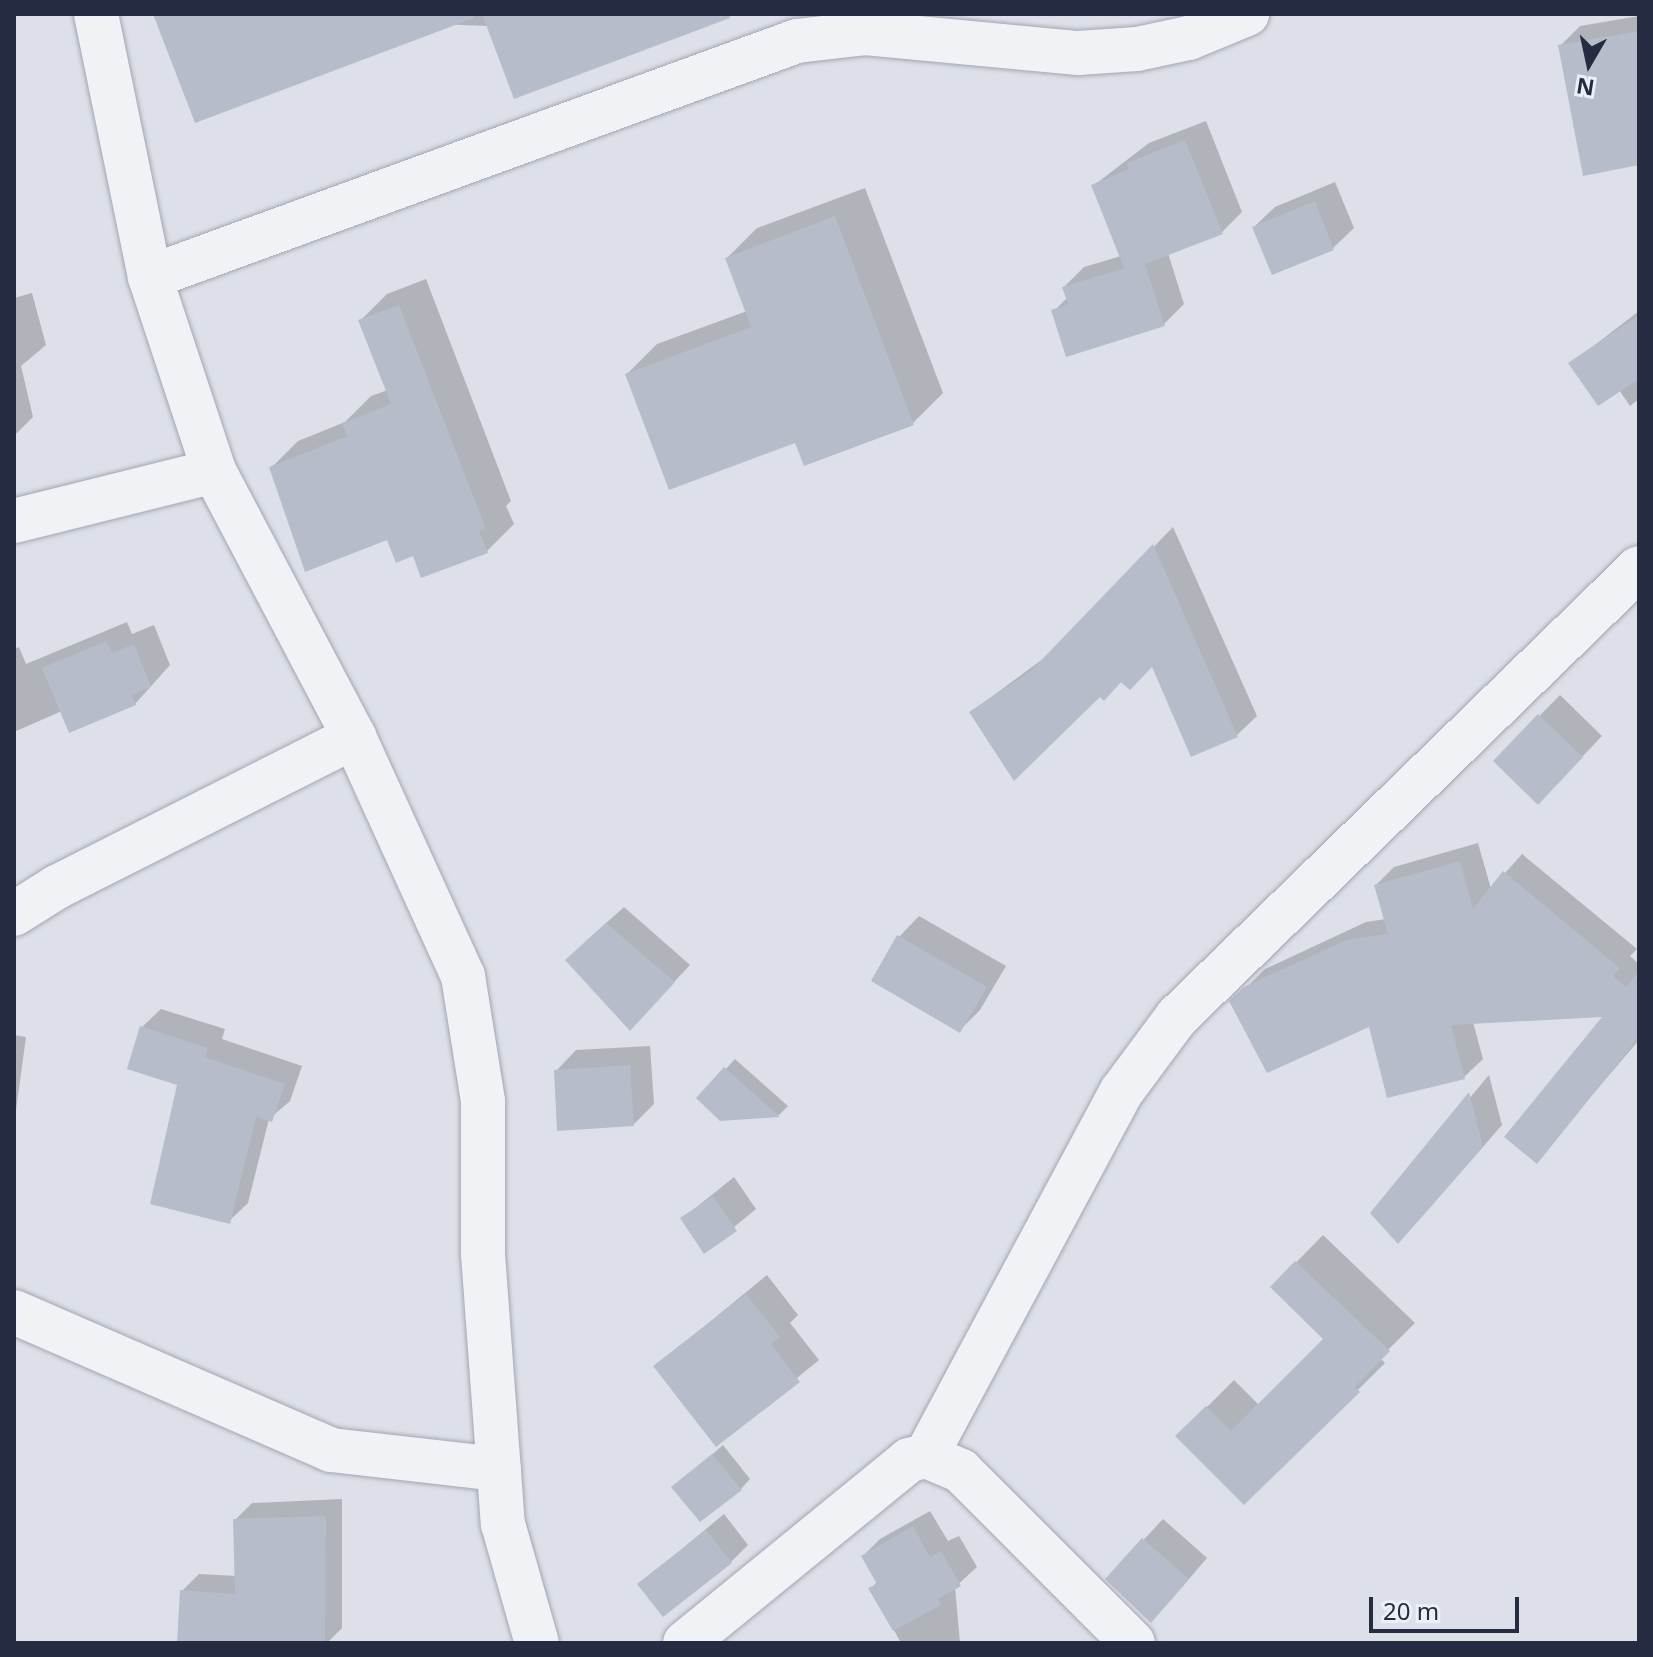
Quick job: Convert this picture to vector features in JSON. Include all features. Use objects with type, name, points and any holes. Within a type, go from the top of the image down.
[{"type":"street","points":[[96,14],[150,277],[214,471],[354,737],[463,976],[483,1101],[483,1254],[503,1524],[537,1643]]},
{"type":"street","points":[[150,277],[797,41],[865,33],[1016,30],[1078,53],[1137,49],[1189,38],[1247,14]]},
{"type":"street","points":[[14,521],[214,471]]},
{"type":"street","points":[[926,1456],[1122,1091],[1177,1017],[1639,568]]},
{"type":"street","points":[[14,914],[57,887],[354,737]]},
{"type":"street","points":[[14,1312],[331,1450],[499,1469]]},
{"type":"street","points":[[685,1643],[909,1460],[926,1456],[961,1471],[1133,1643]]},
{"type":"building","points":[[153,14],[473,14],[474,18],[195,123]]},
{"type":"building","points":[[482,14],[729,14],[730,18],[514,99]]},
{"type":"building","points":[[1639,31],[1639,165],[1583,176],[1558,45]]},
{"type":"building","points":[[1185,140],[1223,234],[1145,264],[1165,326],[1066,357],[1051,310],[1068,304],[1062,287],[1124,268],[1091,185],[1129,169],[1127,163]]},
{"type":"building","points":[[1315,201],[1334,250],[1272,275],[1252,227]]},
{"type":"building","points":[[835,216],[914,425],[804,466],[795,443],[669,490],[625,374],[751,327],[725,258]]},
{"type":"building","points":[[399,305],[486,529],[479,531],[488,553],[421,578],[413,556],[396,563],[387,540],[305,572],[269,467],[347,436],[342,423],[391,404],[358,320]]},
{"type":"building","points":[[1639,315],[1639,379],[1598,406],[1568,363]]},
{"type":"building","points":[[1153,544],[1238,737],[1191,757],[1152,667],[1130,690],[1121,682],[1104,701],[1100,697],[1014,781],[969,712],[1031,671]]},
{"type":"building","points":[[106,641],[112,653],[134,644],[151,687],[132,695],[136,705],[69,733],[42,668]]},
{"type":"building","points":[[1538,714],[1583,757],[1538,805],[1493,761]]},
{"type":"building","points":[[1460,861],[1473,909],[1503,871],[1620,968],[1613,976],[1626,987],[1639,971],[1639,1037],[1537,1164],[1504,1137],[1602,1017],[1451,1025],[1465,1079],[1387,1098],[1369,1027],[1267,1073],[1229,1001],[1244,987],[1346,940],[1388,934],[1374,885]]},
{"type":"building","points":[[606,923],[675,982],[630,1031],[565,960]]},
{"type":"building","points":[[897,935],[987,987],[960,1033],[871,981]]},
{"type":"building","points":[[140,1026],[208,1048],[205,1057],[285,1084],[272,1122],[256,1117],[230,1224],[150,1204],[177,1085],[127,1069]]},
{"type":"building","points":[[630,1065],[634,1126],[557,1131],[554,1070]]},
{"type":"building","points":[[724,1067],[780,1117],[720,1121],[696,1098]]},
{"type":"building","points":[[1469,1092],[1483,1147],[1398,1244],[1370,1213]]},
{"type":"building","points":[[713,1196],[737,1231],[704,1254],[680,1218]]},
{"type":"building","points":[[1295,1261],[1390,1351],[1355,1387],[1360,1392],[1244,1505],[1175,1436],[1206,1406],[1231,1431],[1323,1339],[1270,1287]]},
{"type":"building","points":[[746,1294],[780,1337],[771,1344],[800,1382],[716,1447],[653,1366]]},
{"type":"building","points":[[712,1454],[742,1490],[700,1522],[671,1487]]},
{"type":"building","points":[[326,1516],[325,1643],[177,1643],[180,1590],[235,1594],[233,1519]]},
{"type":"building","points":[[913,1526],[930,1557],[941,1551],[961,1586],[938,1599],[941,1605],[893,1631],[868,1588],[877,1584],[861,1556]]},
{"type":"building","points":[[706,1530],[732,1563],[663,1617],[637,1584]]},
{"type":"building","points":[[1142,1538],[1189,1579],[1151,1623],[1105,1579]]}]
